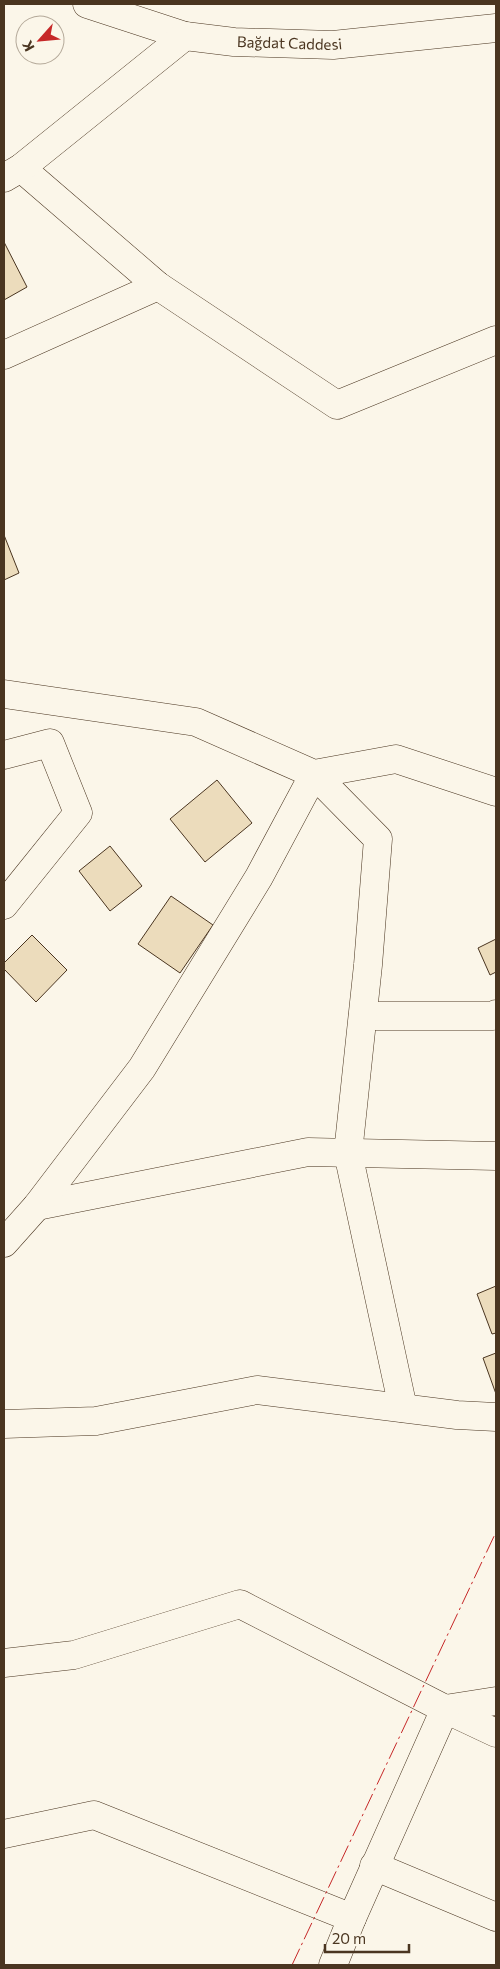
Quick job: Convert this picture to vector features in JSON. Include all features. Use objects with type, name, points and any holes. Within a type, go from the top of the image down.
[{"type":"street","name":"Bağdat Caddesi","points":[[87,4],[185,36],[234,42],[333,45],[485,29]]},
{"type":"street","points":[[485,29],[496,14]]},
{"type":"street","points":[[185,36],[12,173],[158,286],[337,405],[496,340]]},
{"type":"street","points":[[4,354],[158,286]]},
{"type":"street","points":[[4,694],[196,722],[314,774],[378,839],[363,1016],[348,1153],[403,1408]]},
{"type":"street","points":[[4,755],[50,743],[78,813],[4,905]]},
{"type":"street","points":[[314,774],[396,759],[496,792]]},
{"type":"street","points":[[4,1243],[37,1206],[142,1068],[259,877],[314,774]]},
{"type":"street","points":[[363,1016],[493,1016],[496,1014]]},
{"type":"street","points":[[37,1206],[308,1152],[496,1156]]},
{"type":"street","points":[[4,1424],[96,1421],[257,1390],[457,1415],[496,1417]]},
{"type":"street","points":[[4,1663],[74,1655],[240,1604],[445,1709],[496,1733]]},
{"type":"street","points":[[445,1709],[496,1701]]},
{"type":"street","points":[[333,1965],[374,1866],[445,1709]]},
{"type":"street","points":[[4,1834],[94,1815],[352,1918]]},
{"type":"street","points":[[374,1866],[496,1917]]},
{"type":"building","points":[[4,242],[27,287],[4,300]]},
{"type":"building","points":[[4,535],[19,573],[4,580]]},
{"type":"building","points":[[217,780],[252,823],[205,862],[170,819]]},
{"type":"building","points":[[110,846],[142,886],[110,911],[79,871]]},
{"type":"building","points":[[171,896],[213,925],[180,973],[138,944]]},
{"type":"building","points":[[32,935],[67,970],[36,1002],[4,969],[4,963]]},
{"type":"building","points":[[496,939],[496,972],[490,975],[478,948]]},
{"type":"building","points":[[496,1286],[496,1333],[492,1334],[477,1294]]},
{"type":"building","points":[[496,1353],[496,1394],[483,1358]]},
{"type":"power","points":[[292,1965],[496,1532]]}]
